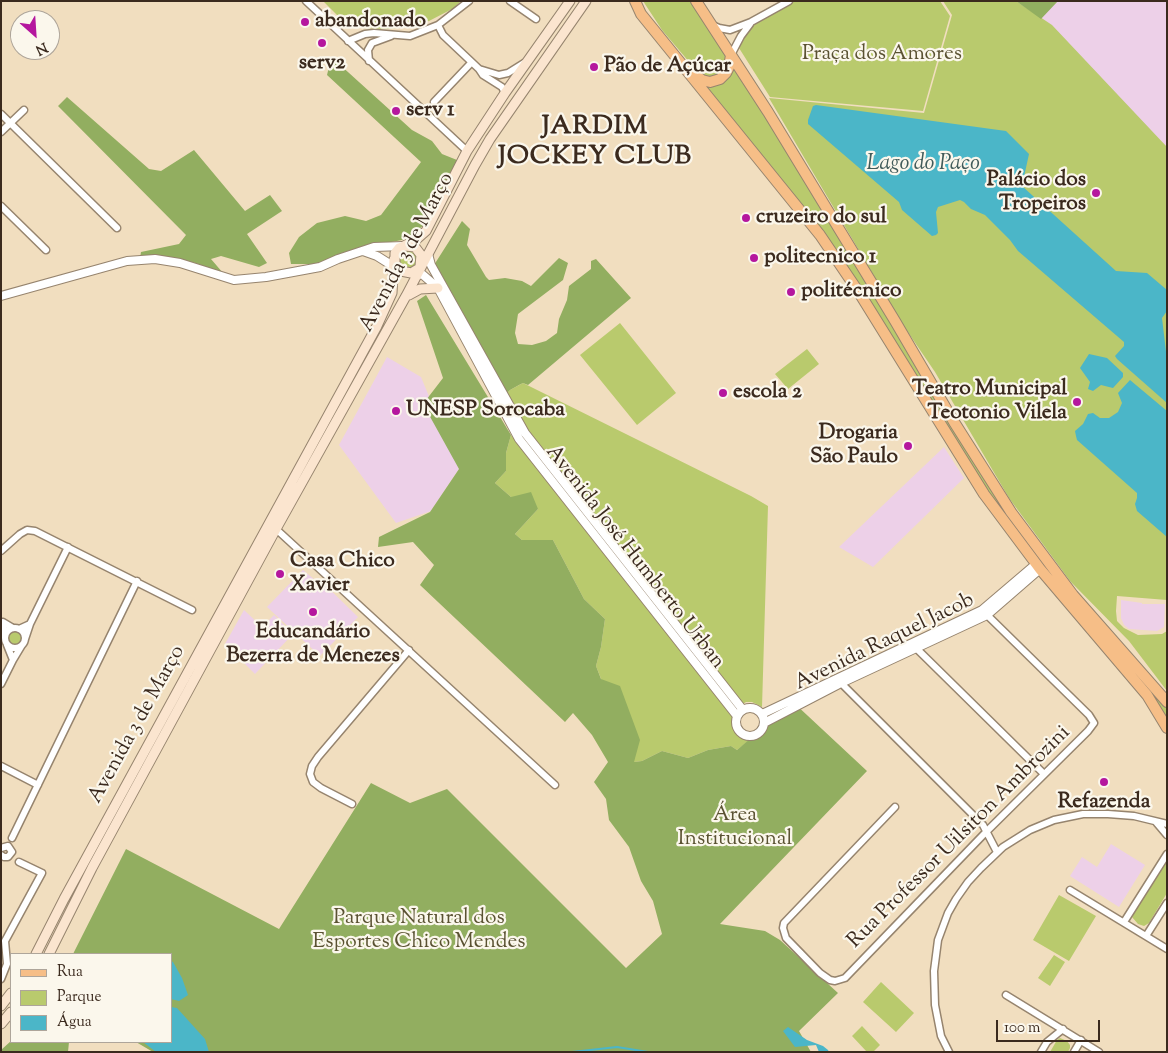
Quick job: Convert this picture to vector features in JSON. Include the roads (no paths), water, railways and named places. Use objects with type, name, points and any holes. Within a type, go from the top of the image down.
[{"type":"main road","name":"Avenida 3 de Março","points":[[404,246],[417,239],[426,231],[467,151],[505,93],[570,1]]},
{"type":"main road","name":"Avenida 3 de Março","points":[[50,953],[96,860],[276,529],[406,296],[417,271],[428,254],[456,198],[490,139],[586,1]]},
{"type":"main road","points":[[635,1],[642,14],[820,235],[876,318],[974,480],[1038,566],[1147,695],[1167,728]]},
{"type":"main road","points":[[696,1],[1011,512],[1073,595],[1167,702]]},
{"type":"main road","points":[[675,54],[697,76],[702,80],[710,82],[720,79],[726,73],[731,55]]},
{"type":"main road","points":[[404,246],[415,248],[421,255],[422,262],[417,271],[405,273],[393,266],[397,250],[404,246]]},
{"type":"main road","name":"Avenida 3 de Março","points":[[36,953],[61,903],[387,307],[392,293],[393,266]]},
{"type":"main road","points":[[406,296],[420,289],[438,288]]},
{"type":"main road","points":[[274,514],[272,523],[276,529]]},
{"type":"main road","points":[[1,1006],[10,994]]},
{"type":"main road","points":[[1,1024],[10,1013]]},
{"type":"street","points":[[306,1],[467,151]]},
{"type":"street","points":[[348,41],[365,34],[374,33],[410,36],[438,26],[469,1]]},
{"type":"street","points":[[510,1],[536,19]]},
{"type":"street","points":[[711,25],[730,30],[751,22],[788,1]]},
{"type":"street","points":[[731,55],[751,22]]},
{"type":"street","points":[[438,26],[443,35],[483,75],[502,88],[505,93]]},
{"type":"street","points":[[369,61],[368,50],[372,43],[392,35]]},
{"type":"street","points":[[479,69],[499,75],[517,68],[531,58]]},
{"type":"street","points":[[434,102],[471,63]]},
{"type":"street","points":[[1,132],[24,110]]},
{"type":"street","points":[[1,114],[117,228]]},
{"type":"street","points":[[1,206],[46,250]]},
{"type":"street","points":[[1,296],[127,261],[155,259],[180,262],[234,280],[266,277],[320,267],[338,259],[381,246],[404,246]]},
{"type":"street","points":[[363,251],[393,266]]},
{"type":"street","name":"Avenida José Humberto Urban","points":[[428,254],[431,264],[525,433],[743,710]]},
{"type":"street","name":"Avenida José Humberto Urban","points":[[417,271],[438,288],[519,439],[737,716]]},
{"type":"street","points":[[276,529],[555,785]]},
{"type":"street","points":[[1,551],[20,534],[27,530],[35,531],[192,610]]},
{"type":"street","points":[[1,684],[68,547]]},
{"type":"street","name":"Avenida Raquel Jacob","points":[[737,716],[737,728],[745,735],[755,735],[760,732],[764,723],[984,613],[1038,566]]},
{"type":"street","points":[[4,856],[10,855],[12,838],[137,581]]},
{"type":"street","name":"Avenida Raquel Jacob","points":[[762,714],[984,613]]},
{"type":"street","name":"Rua Professor Uilsiton Ambrozini","points":[[895,807],[784,923],[783,928],[786,938],[820,973],[835,981],[846,978],[1094,723],[984,613]]},
{"type":"street","points":[[2,620],[24,635],[23,642],[14,648],[6,640]]},
{"type":"street","points":[[2,620],[13,660]]},
{"type":"street","points":[[6,640],[8,632],[30,624]]},
{"type":"street","points":[[916,648],[1044,774]]},
{"type":"street","points":[[352,804],[313,782],[310,774],[312,766],[409,650]]},
{"type":"street","points":[[841,683],[983,825],[997,852]]},
{"type":"street","points":[[737,716],[743,710],[754,708],[762,714],[764,723]]},
{"type":"street","points":[[1,766],[38,785]]},
{"type":"street","points":[[949,1052],[941,1036],[935,1005],[934,971],[938,940],[948,912],[968,882],[997,852],[1030,830],[1054,820],[1083,814],[1108,814],[1134,816],[1167,824]]},
{"type":"street","points":[[1156,822],[1167,834]]},
{"type":"street","points":[[2,847],[12,838]]},
{"type":"street","points":[[2,847],[9,847],[19,862]]},
{"type":"street","points":[[1124,922],[1167,854]]},
{"type":"street","points":[[1,978],[7,964],[3,940],[42,873],[4,856]]},
{"type":"street","points":[[1070,890],[1167,949]]},
{"type":"street","points":[[1146,936],[1167,903]]},
{"type":"street","points":[[1006,995],[1099,1052]]},
{"type":"street","points":[[1048,1020],[1052,1025],[1053,1037]]},
{"type":"street","points":[[1041,1052],[1046,1042],[1062,1029]]},
{"type":"street","points":[[1074,1052],[1081,1040]]},
{"type":"water","name":"Lago do Paço","points":[[813,106],[1006,131],[1029,154],[1022,186],[1116,271],[1147,273],[1167,290],[1167,311],[1162,318],[1167,360],[1167,403],[1117,359],[1115,356],[1124,346],[1124,342],[1018,251],[1010,240],[985,215],[971,209],[960,200],[938,207],[936,212],[938,233],[932,236],[902,210],[899,202],[808,124]]},
{"type":"water","points":[[1089,354],[1107,358],[1123,373],[1123,377],[1113,388],[1101,385],[1093,391],[1088,389],[1090,382],[1080,368]]},
{"type":"water","points":[[1130,380],[1167,411],[1167,537],[1137,511],[1135,504],[1137,493],[1077,440],[1076,436],[1075,431],[1083,424],[1088,414],[1093,413],[1100,418],[1109,418],[1118,412],[1122,403],[1118,393]]},
{"type":"water","points":[[172,962],[182,978],[188,995],[179,1001],[172,999]]},
{"type":"water","points":[[172,1007],[177,1008],[205,1039],[209,1052],[156,1052],[144,1043],[172,1043]]},
{"type":"water","points":[[788,1027],[807,1040],[823,1046],[829,1052],[819,1052],[816,1045],[795,1047],[783,1031]]},
{"type":"waterway","points":[[572,1052],[617,1047],[648,1052]]},
{"type":"place","name":"abandonado","points":[[305,22]]},
{"type":"place","name":"serv2","points":[[322,43]]},
{"type":"place","name":"Pão de Açúcar","points":[[594,67]]},
{"type":"place","name":"serv 1","points":[[396,111]]},
{"type":"place","name":"Palácio dos Tropeiros","points":[[1096,193]]},
{"type":"place","name":"cruzeiro do sul","points":[[746,218]]},
{"type":"place","name":"politecnico 1","points":[[754,258]]},
{"type":"place","name":"politécnico","points":[[791,292]]},
{"type":"place","name":"escola 2","points":[[723,393]]},
{"type":"place","name":"Teatro Municipal Teotonio Vilela","points":[[1077,402]]},
{"type":"place","name":"UNESP Sorocaba","points":[[396,411]]},
{"type":"place","name":"Drogaria São Paulo","points":[[908,446]]},
{"type":"place","name":"Casa Chico Xavier","points":[[280,574]]},
{"type":"place","name":"Educandário Bezerra de Menezes","points":[[313,612]]},
{"type":"place","name":"Refazenda","points":[[1104,782]]},
{"type":"district","name":"JARDIM JOCKEY CLUB","points":[[595,144]]},
{"type":"park label","name":"Praça dos Amores","points":[[882,55]]},
{"type":"park label","name":"Área Institucional","points":[[735,828]]},
{"type":"park label","name":"Parque Natural dos Esportes Chico Mendes","points":[[419,931]]}]
